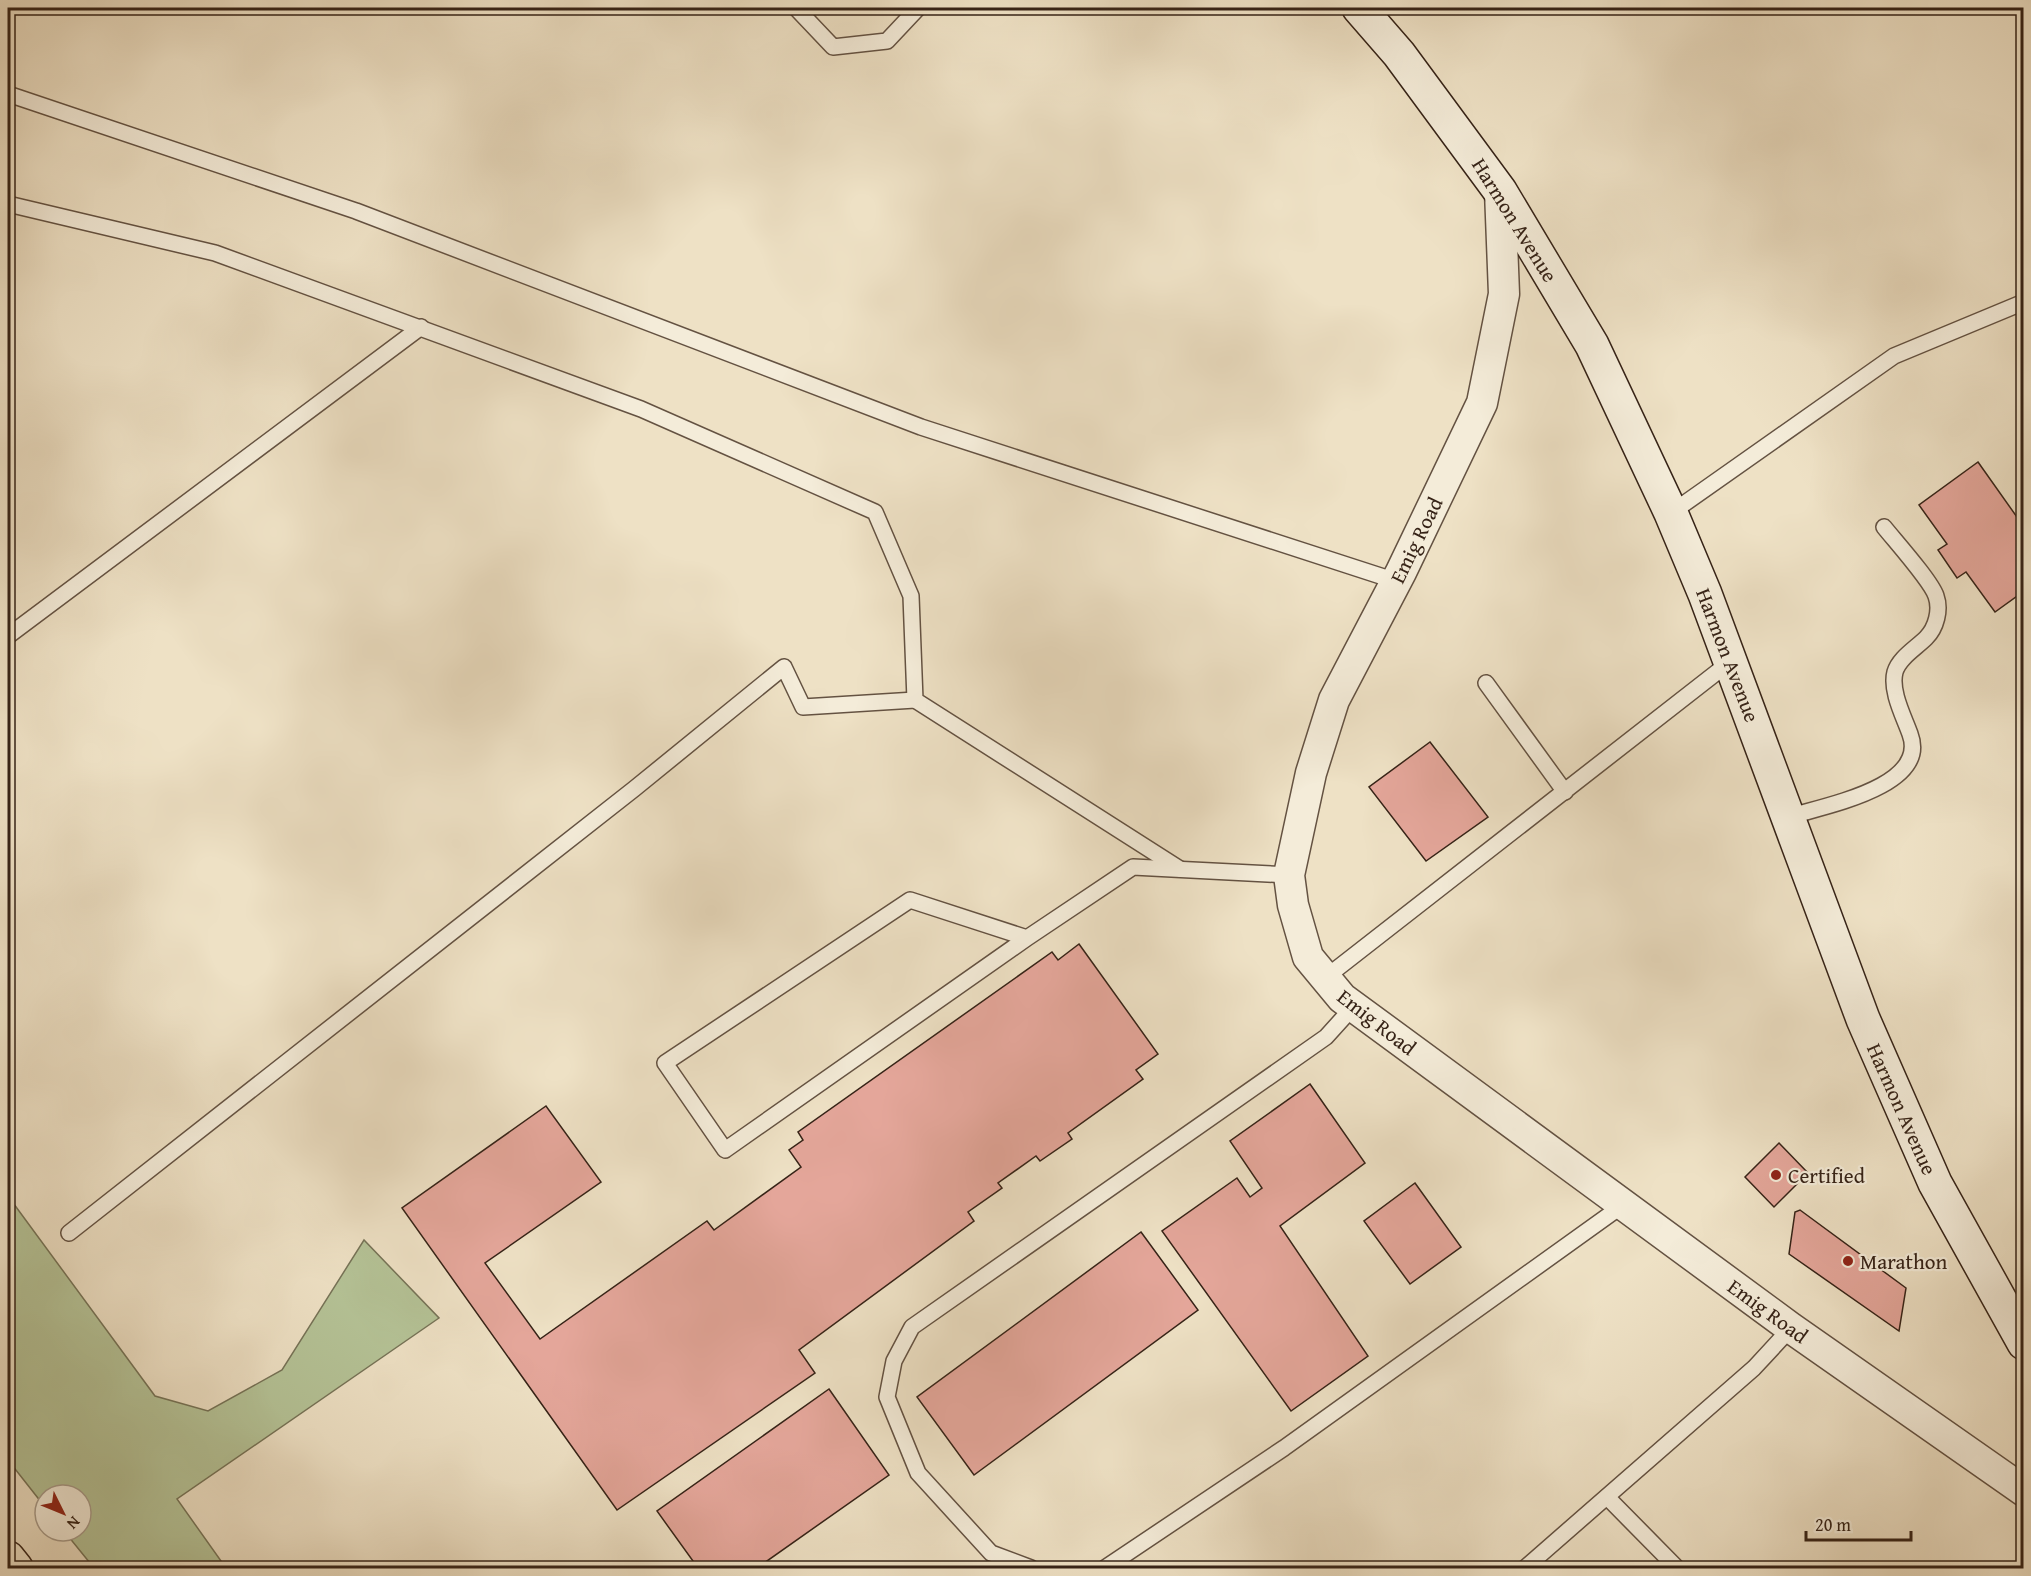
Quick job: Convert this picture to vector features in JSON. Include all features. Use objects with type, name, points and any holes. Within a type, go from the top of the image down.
[{"type":"highway","points":[[8,1558],[16,1569]]},
{"type":"main road","name":"Harmon Avenue","points":[[1359,8],[1399,54],[1500,191],[1592,345],[1671,513],[1730,662],[1863,1019],[1935,1183],[2024,1342]]},
{"type":"street","name":"Emig Road","points":[[1500,191],[1504,294],[1482,403],[1396,581],[1334,700],[1311,772],[1289,875],[1293,905],[1308,957],[1342,998],[1791,1328],[2024,1491]]},
{"type":"lane","points":[[796,8],[833,47],[886,41],[918,8]]},
{"type":"lane","points":[[8,94],[356,211],[921,427],[1396,581]]},
{"type":"lane","points":[[8,204],[215,253],[641,409],[875,512],[911,596],[915,700]]},
{"type":"lane","points":[[1671,513],[1894,356],[2024,302]]},
{"type":"lane","points":[[8,636],[421,327]]},
{"type":"lane","points":[[1788,817],[1884,786],[1908,766],[1914,742],[1897,698],[1895,672],[1908,654],[1928,637],[1940,612],[1936,595],[1884,527]]},
{"type":"lane","points":[[1325,978],[1730,662]]},
{"type":"lane","points":[[69,1233],[669,762],[784,667],[803,707],[915,700],[1180,869]]},
{"type":"lane","points":[[1486,683],[1565,792]]},
{"type":"lane","points":[[1027,938],[910,900],[665,1063],[725,1150],[1027,938],[1133,867],[1289,875]]},
{"type":"lane","points":[[1031,1569],[991,1553],[918,1473],[886,1397],[894,1361],[912,1327],[1326,1037],[1354,1006]]},
{"type":"lane","points":[[1105,1569],[1284,1448],[1623,1205]]},
{"type":"lane","points":[[1525,1569],[1754,1368],[1791,1328]]},
{"type":"lane","points":[[1607,1497],[1677,1569]]},
{"type":"green space","points":[[8,1196],[155,1396],[208,1411],[282,1370],[364,1240],[439,1318],[177,1499],[226,1568],[94,1568],[74,1543],[93,1543],[93,1483],[33,1483],[33,1492],[8,1460]]},
{"type":"building","points":[[1978,462],[2024,527],[2024,591],[1995,612],[1966,572],[1957,578],[1938,550],[1947,544],[1919,505]]},
{"type":"building","points":[[1430,742],[1488,817],[1426,861],[1369,787]]},
{"type":"building","points":[[1079,944],[1158,1054],[1136,1070],[1143,1079],[1068,1133],[1072,1139],[1040,1161],[1036,1156],[998,1183],[1002,1188],[968,1212],[974,1221],[799,1350],[815,1373],[617,1510],[402,1208],[546,1106],[601,1182],[485,1263],[540,1339],[707,1221],[714,1230],[801,1167],[789,1150],[803,1140],[798,1132],[1052,952],[1058,960]]},
{"type":"building","points":[[1310,1084],[1365,1163],[1280,1226],[1368,1356],[1291,1411],[1162,1231],[1237,1178],[1250,1197],[1262,1188],[1230,1141]]},
{"type":"building","name":"Certified","points":[[1779,1143],[1808,1173],[1774,1207],[1745,1177]]},
{"type":"building","points":[[1415,1183],[1461,1247],[1410,1284],[1364,1221]]},
{"type":"building","points":[[1800,1210],[1906,1288],[1899,1331],[1789,1254],[1795,1212]]},
{"type":"building","points":[[1141,1232],[1198,1310],[974,1475],[917,1397]]},
{"type":"building","points":[[829,1389],[889,1475],[757,1568],[698,1568],[657,1511]]},
{"type":"place","name":"Certified","points":[[1776,1175]]},
{"type":"place","name":"Marathon","points":[[1848,1261]]}]
